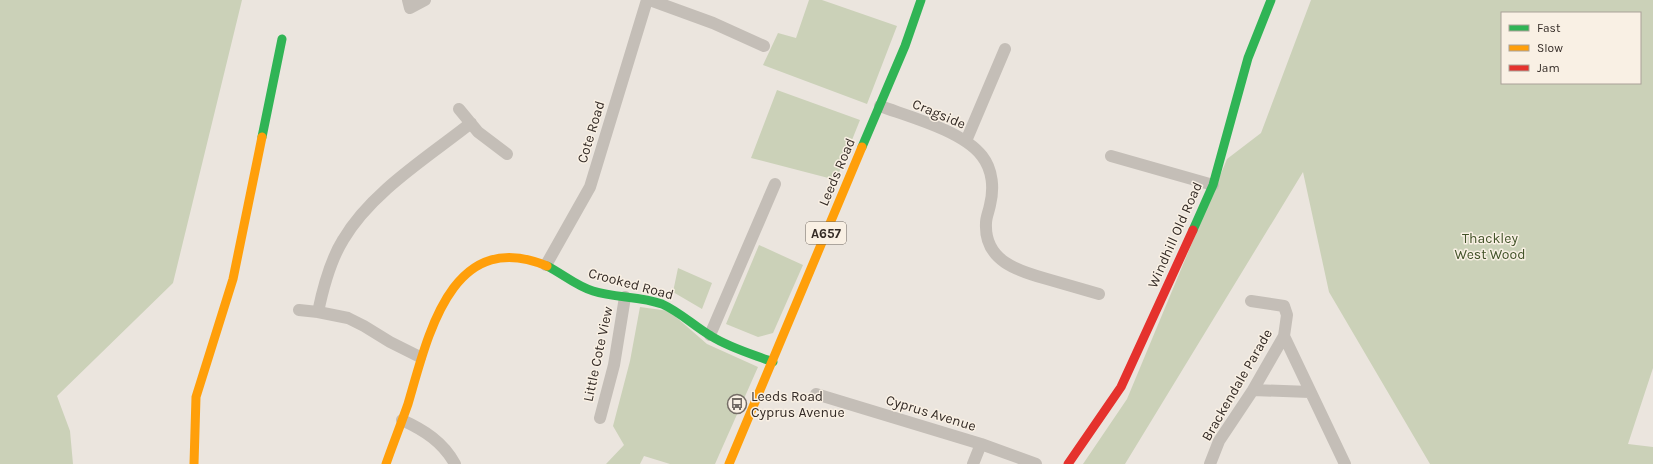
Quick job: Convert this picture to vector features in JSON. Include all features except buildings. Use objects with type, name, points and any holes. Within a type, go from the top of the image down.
[{"type":"street","points":[[409,4],[425,0]]},
{"type":"street","points":[[648,0],[713,23],[764,46]]},
{"type":"street","name":"Cote Road","points":[[546,265],[590,187],[648,0]]},
{"type":"street","name":"Leeds Road","points":[[729,464],[905,46],[921,0]]},
{"type":"street","name":"Windhill Old Road","points":[[1068,464],[1121,388],[1213,185],[1248,58],[1271,0]]},
{"type":"street","points":[[194,464],[196,397],[233,279],[282,39]]},
{"type":"street","points":[[966,141],[1006,49]]},
{"type":"street","name":"Cragside","points":[[880,106],[951,133],[966,141],[983,156],[990,171],[993,188],[986,223],[987,238],[994,251],[1006,264],[1019,271],[1100,294]]},
{"type":"street","points":[[459,109],[490,142],[507,154]]},
{"type":"street","points":[[318,312],[322,294],[334,258],[342,241],[362,212],[374,200],[413,168],[471,123]]},
{"type":"street","points":[[1111,156],[1213,185]]},
{"type":"street","points":[[710,335],[775,184]]},
{"type":"street","name":"Crooked Road","points":[[386,464],[402,420],[420,357],[449,293],[467,273],[483,263],[502,257],[523,258],[546,265],[591,291],[644,299],[678,312],[710,335],[731,346],[772,362]]},
{"type":"street","name":"Little Cote View","points":[[600,418],[614,365],[625,297]]},
{"type":"street","name":"Brackendale Parade","points":[[1210,464],[1219,441],[1253,390],[1284,336],[1287,315],[1284,306],[1250,301]]},
{"type":"street","points":[[299,310],[339,315],[356,322],[390,342],[420,357]]},
{"type":"street","points":[[1284,336],[1345,464]]},
{"type":"street","points":[[1253,390],[1310,392]]},
{"type":"street","name":"Cyprus Avenue","points":[[816,394],[981,444],[1036,464]]},
{"type":"street","points":[[402,420],[418,427],[442,445],[455,464]]},
{"type":"street","points":[[973,464],[981,444]]},
{"type":"green space","points":[[0,0],[242,0],[173,283],[57,396],[70,431],[73,464],[0,464]]},
{"type":"green space","points":[[809,0],[822,0],[897,26],[867,104],[763,65],[778,33],[796,38]]},
{"type":"green space","name":"Thackley West Wood","points":[[1311,0],[1653,0],[1653,368],[1628,444],[1653,447],[1653,464],[1430,464],[1329,292],[1303,172],[1125,464],[1083,464],[1127,399],[1227,159],[1261,133]]},
{"type":"green space","points":[[777,90],[860,120],[836,180],[751,158]]},
{"type":"green space","points":[[759,245],[803,265],[773,333],[758,337],[726,324]]},
{"type":"green space","points":[[678,268],[712,283],[702,309],[673,292]]},
{"type":"green space","points":[[640,307],[669,311],[707,344],[758,367],[715,464],[670,464],[644,456],[640,464],[606,464],[624,445],[613,426],[630,361]]},
{"type":"traffic: fast","points":[[862,147],[905,46],[921,0]]},
{"type":"traffic: fast","points":[[1193,230],[1213,185],[1248,58],[1271,0]]},
{"type":"traffic: fast","points":[[262,137],[282,39]]},
{"type":"traffic: fast","points":[[547,266],[581,286],[593,291],[654,301],[662,304],[718,340],[773,362]]},
{"type":"traffic: slow","points":[[194,464],[196,397],[233,279],[262,137]]},
{"type":"traffic: slow","points":[[729,464],[862,147]]},
{"type":"traffic: slow","points":[[386,464],[408,404],[435,320],[449,294],[466,274],[488,261],[514,258],[547,266]]},
{"type":"traffic: jam","points":[[1068,464],[1121,387],[1193,230]]},
{"type":"place","name":"Leeds Road Cyprus Avenue","points":[[737,404]]}]
